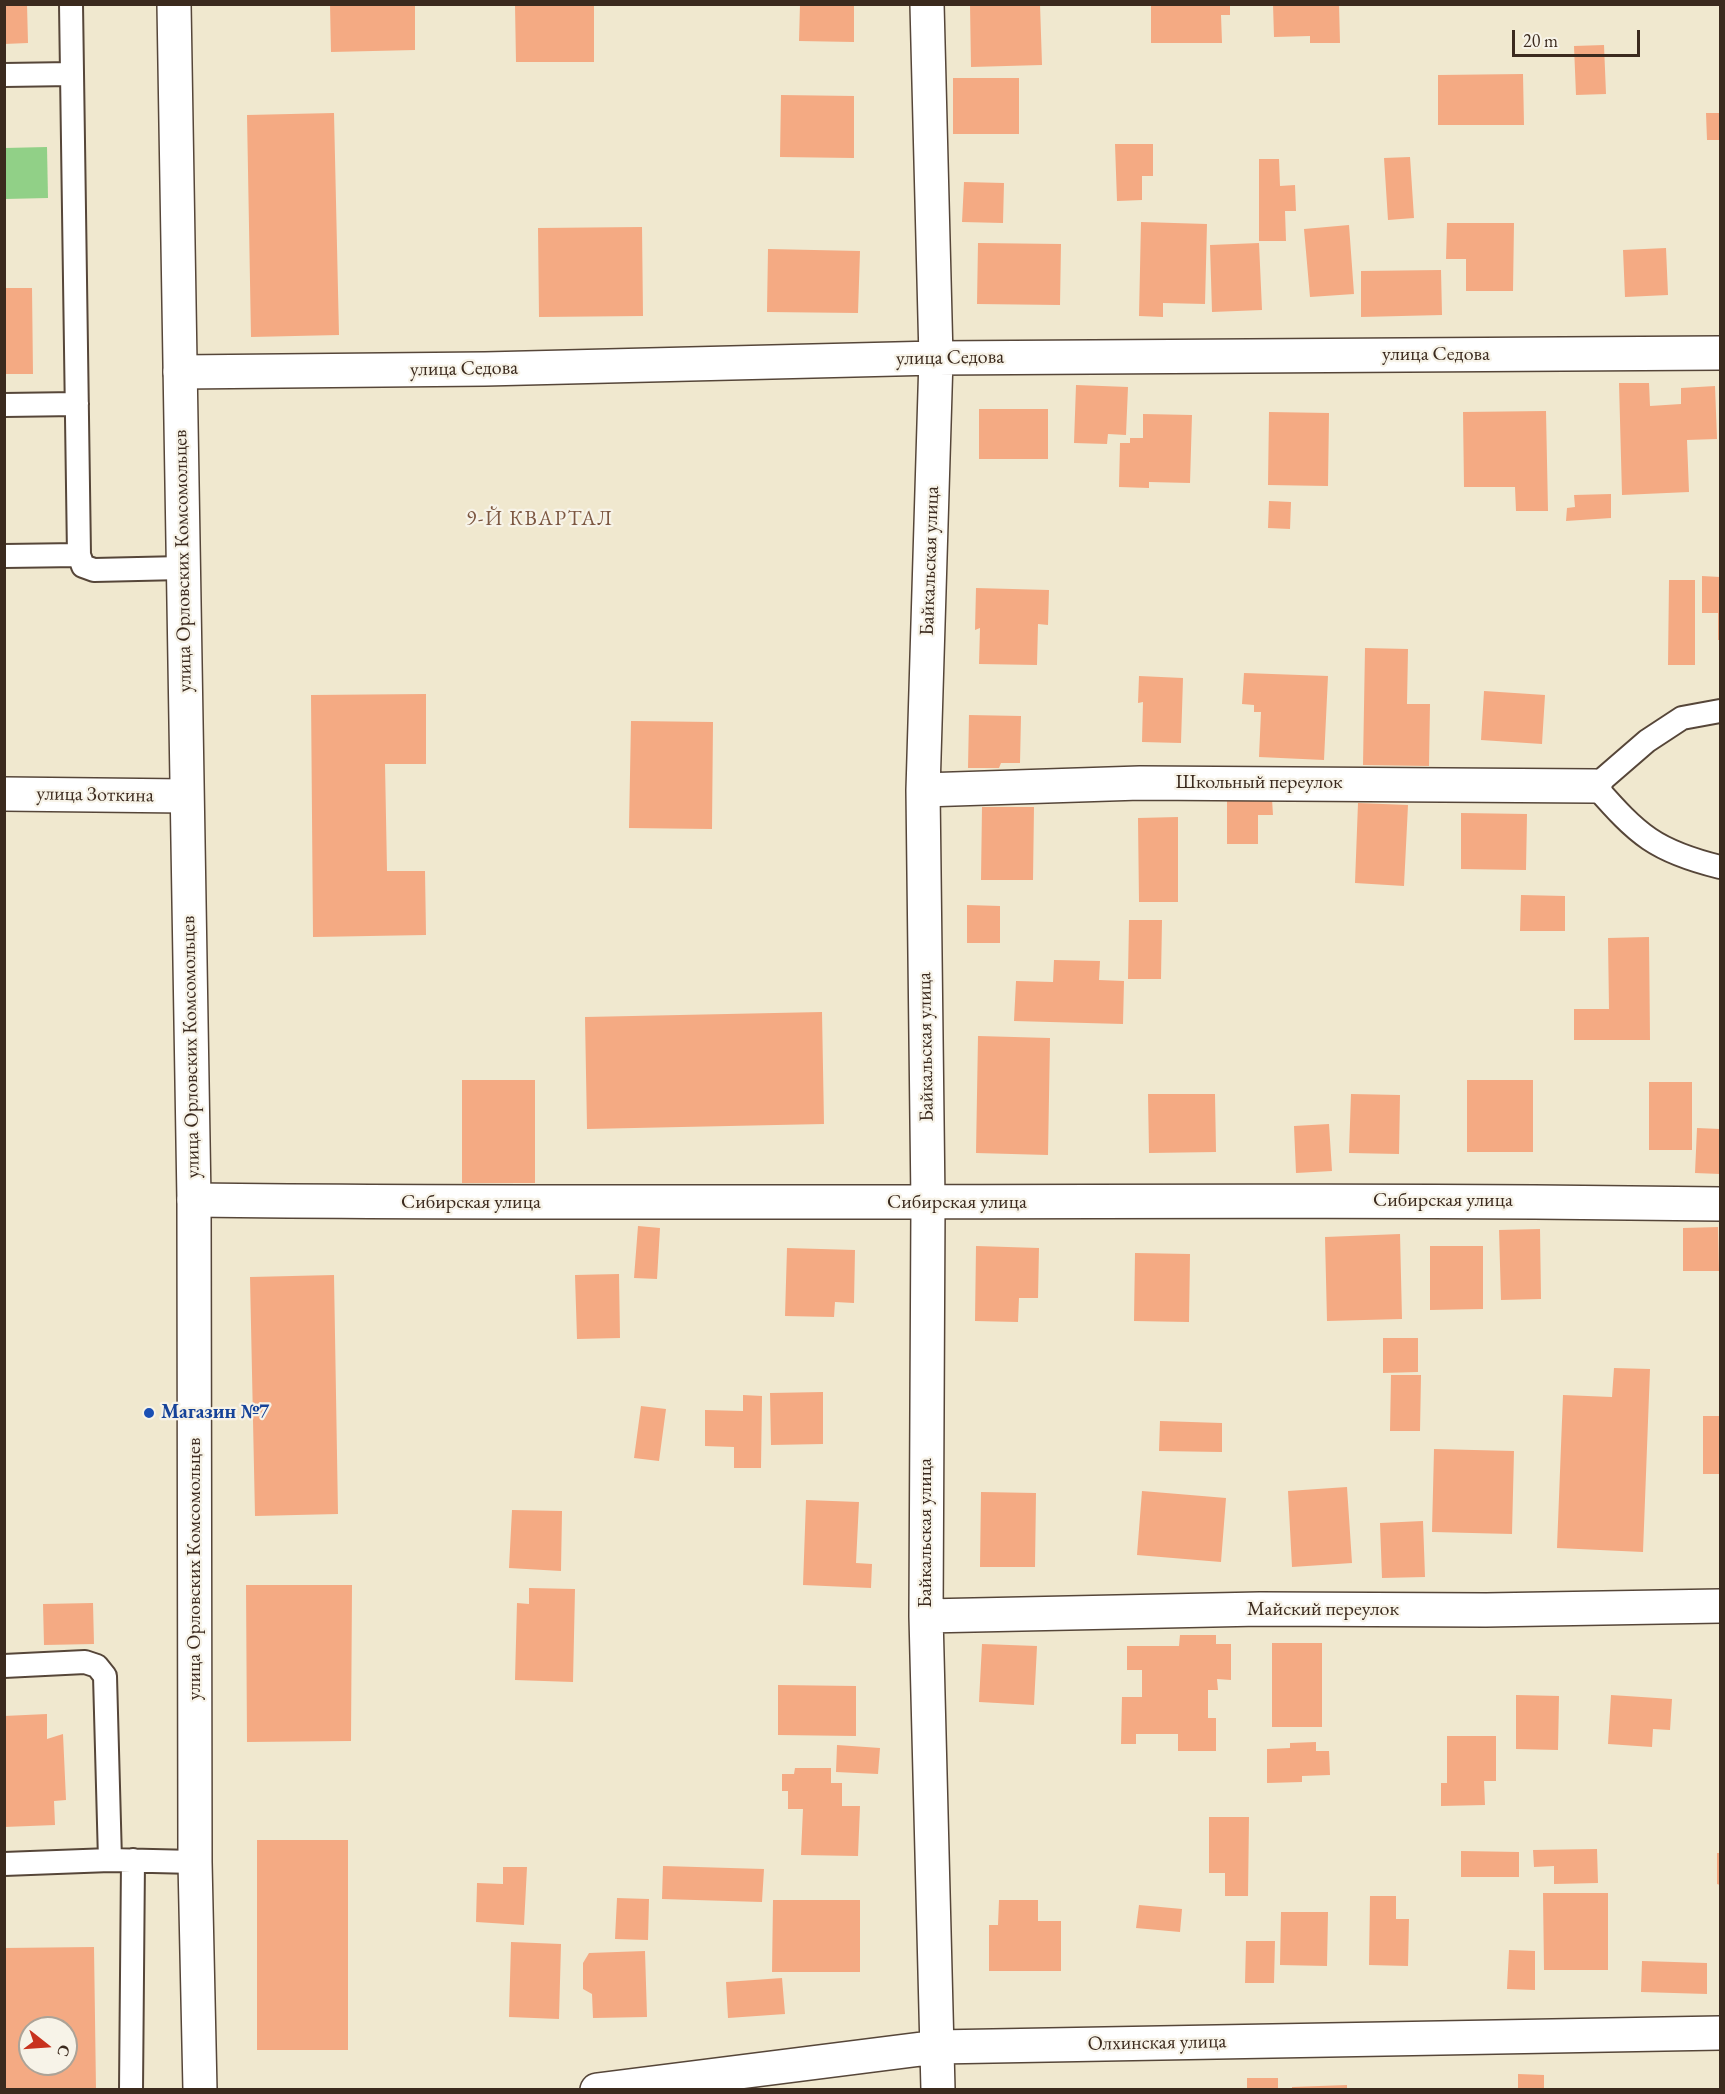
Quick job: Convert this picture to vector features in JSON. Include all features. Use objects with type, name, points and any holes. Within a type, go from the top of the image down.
[{"type":"street","name":"улица Орловских Комсомольцев","points":[[174,4],[194,1200],[195,1862],[200,2090]]},
{"type":"street","name":"Байкальская улица","points":[[927,4],[936,358],[923,790],[928,1203],[926,1616],[938,2090]]},
{"type":"street","name":"улица Седова","points":[[180,372],[485,369],[936,358],[1720,353]]},
{"type":"street","name":"Школьный переулок","points":[[923,790],[1140,783],[1595,786]]},
{"type":"street","name":"улица Зоткина","points":[[4,794],[186,796]]},
{"type":"street","name":"Сибирская улица","points":[[194,1200],[928,1203],[1496,1201],[1720,1204]]},
{"type":"street","name":"Майский переулок","points":[[926,1616],[1260,1609],[1486,1610],[1720,1606]]},
{"type":"street","name":"Олхинская улица","points":[[597,2090],[937,2047],[1720,2034]]},
{"type":"lane","points":[[70,4],[79,555],[83,566],[94,570],[182,568]]},
{"type":"lane","points":[[4,75],[72,74]]},
{"type":"lane","points":[[4,405],[77,404]]},
{"type":"lane","points":[[4,556],[79,555]]},
{"type":"lane","points":[[1720,711],[1682,718],[1647,741],[1595,786],[1635,831],[1654,844],[1720,867]]},
{"type":"lane","points":[[4,1666],[85,1662],[97,1666],[105,1676],[122,1860],[131,2090]]},
{"type":"lane","points":[[4,1864],[122,1860],[195,1862]]},
{"type":"green space","points":[[47,147],[48,198],[5,199],[5,148]]},
{"type":"building","points":[[4,4],[27,4],[28,43],[4,44]]},
{"type":"building","points":[[330,4],[415,4],[415,50],[331,52]]},
{"type":"building","points":[[800,4],[854,4],[854,42],[799,41]]},
{"type":"building","points":[[970,4],[1040,4],[1042,65],[971,67]]},
{"type":"building","points":[[1151,4],[1230,4],[1230,15],[1221,15],[1222,43],[1151,43]]},
{"type":"building","points":[[1273,4],[1339,4],[1340,43],[1310,43],[1310,36],[1274,37]]},
{"type":"building","points":[[515,5],[594,5],[594,62],[516,62]]},
{"type":"building","points":[[1604,45],[1606,94],[1576,95],[1574,46]]},
{"type":"building","points":[[1523,74],[1524,125],[1438,125],[1438,75]]},
{"type":"building","points":[[953,78],[1019,78],[1019,134],[953,134]]},
{"type":"building","points":[[781,95],[854,96],[854,158],[780,157]]},
{"type":"building","points":[[334,113],[339,335],[251,337],[247,115]]},
{"type":"building","points":[[1706,113],[1720,113],[1720,140],[1707,140]]},
{"type":"building","points":[[1115,144],[1153,144],[1153,176],[1142,176],[1142,200],[1117,201]]},
{"type":"building","points":[[1410,157],[1414,218],[1388,220],[1384,158]]},
{"type":"building","points":[[1259,159],[1279,159],[1280,186],[1295,185],[1296,211],[1285,211],[1286,241],[1259,241]]},
{"type":"building","points":[[964,182],[1004,183],[1003,223],[962,222]]},
{"type":"building","points":[[1141,222],[1207,224],[1205,304],[1163,303],[1163,317],[1139,316]]},
{"type":"building","points":[[1447,223],[1514,223],[1513,291],[1466,291],[1466,259],[1446,259]]},
{"type":"building","points":[[1349,225],[1354,294],[1310,297],[1304,229]]},
{"type":"building","points":[[642,227],[643,316],[539,317],[538,228]]},
{"type":"building","points":[[978,243],[1061,244],[1060,305],[977,304]]},
{"type":"building","points":[[1259,243],[1262,310],[1212,312],[1210,245]]},
{"type":"building","points":[[1666,248],[1668,295],[1625,297],[1623,250]]},
{"type":"building","points":[[768,249],[860,251],[858,313],[767,312]]},
{"type":"building","points":[[1441,270],[1442,315],[1361,317],[1361,271]]},
{"type":"building","points":[[4,288],[32,288],[33,374],[4,374]]},
{"type":"building","points":[[1619,383],[1649,383],[1650,406],[1681,404],[1681,388],[1715,386],[1717,439],[1687,440],[1689,492],[1622,495]]},
{"type":"building","points":[[1076,385],[1128,387],[1126,435],[1108,434],[1107,444],[1074,443]]},
{"type":"building","points":[[979,409],[1048,409],[1048,459],[979,459]]},
{"type":"building","points":[[1546,411],[1548,511],[1516,511],[1515,487],[1464,487],[1463,412]]},
{"type":"building","points":[[1269,412],[1329,413],[1328,486],[1268,485]]},
{"type":"building","points":[[1143,414],[1192,415],[1190,483],[1149,482],[1149,488],[1119,487],[1120,443],[1130,443],[1130,438],[1143,438]]},
{"type":"building","points":[[1611,494],[1611,518],[1566,521],[1567,508],[1575,507],[1574,495]]},
{"type":"building","points":[[1269,501],[1291,502],[1290,529],[1268,528]]},
{"type":"building","points":[[1702,576],[1720,577],[1720,640],[1718,640],[1718,613],[1702,613]]},
{"type":"building","points":[[1669,580],[1695,580],[1695,665],[1668,665]]},
{"type":"building","points":[[976,588],[1049,590],[1048,625],[1038,624],[1037,665],[979,664],[980,628],[975,630]]},
{"type":"building","points":[[1365,648],[1408,649],[1407,704],[1430,704],[1429,766],[1363,765]]},
{"type":"building","points":[[1244,673],[1328,676],[1324,760],[1259,757],[1261,712],[1254,712],[1254,705],[1242,704]]},
{"type":"building","points":[[1139,676],[1183,678],[1181,743],[1142,742],[1143,702],[1138,703]]},
{"type":"building","points":[[1484,691],[1545,695],[1542,744],[1481,740]]},
{"type":"building","points":[[426,694],[426,764],[385,764],[387,871],[425,871],[426,935],[313,937],[311,695]]},
{"type":"building","points":[[969,715],[1021,716],[1020,763],[1001,763],[999,768],[968,768]]},
{"type":"building","points":[[631,721],[713,722],[712,829],[629,828]]},
{"type":"building","points":[[1227,799],[1272,799],[1273,815],[1258,815],[1258,844],[1227,844]]},
{"type":"building","points":[[1358,803],[1408,805],[1404,886],[1355,883]]},
{"type":"building","points":[[982,807],[1034,807],[1033,880],[981,880]]},
{"type":"building","points":[[1461,813],[1527,814],[1526,870],[1461,869]]},
{"type":"building","points":[[1178,817],[1178,902],[1139,902],[1138,818]]},
{"type":"building","points":[[1521,895],[1565,896],[1565,931],[1520,931]]},
{"type":"building","points":[[967,905],[1000,906],[1000,943],[967,943]]},
{"type":"building","points":[[1129,920],[1162,920],[1161,979],[1128,979]]},
{"type":"building","points":[[1649,937],[1650,1040],[1574,1040],[1574,1009],[1609,1009],[1608,938]]},
{"type":"building","points":[[1054,960],[1100,961],[1099,980],[1124,981],[1123,1024],[1014,1021],[1016,981],[1053,982]]},
{"type":"building","points":[[822,1012],[824,1124],[587,1129],[585,1017]]},
{"type":"building","points":[[978,1036],[1050,1038],[1048,1155],[976,1153]]},
{"type":"building","points":[[462,1080],[535,1080],[535,1183],[462,1183]]},
{"type":"building","points":[[1467,1080],[1533,1080],[1533,1152],[1467,1152]]},
{"type":"building","points":[[1649,1082],[1692,1082],[1692,1150],[1649,1150]]},
{"type":"building","points":[[1148,1094],[1215,1094],[1216,1152],[1149,1153]]},
{"type":"building","points":[[1351,1094],[1400,1095],[1399,1154],[1349,1153]]},
{"type":"building","points":[[1329,1124],[1332,1171],[1296,1173],[1294,1126]]},
{"type":"building","points":[[1697,1128],[1720,1129],[1720,1174],[1695,1173]]},
{"type":"building","points":[[638,1226],[660,1228],[657,1279],[634,1278]]},
{"type":"building","points":[[1718,1227],[1719,1271],[1683,1271],[1683,1228]]},
{"type":"building","points":[[1540,1229],[1541,1299],[1501,1300],[1499,1230]]},
{"type":"building","points":[[1400,1234],[1402,1319],[1327,1321],[1325,1237]]},
{"type":"building","points":[[976,1246],[1039,1248],[1038,1298],[1019,1298],[1018,1322],[975,1321]]},
{"type":"building","points":[[1430,1246],[1483,1246],[1483,1309],[1430,1310]]},
{"type":"building","points":[[787,1248],[855,1250],[854,1303],[835,1302],[834,1317],[785,1316]]},
{"type":"building","points":[[1135,1253],[1190,1254],[1189,1322],[1134,1321]]},
{"type":"building","points":[[619,1274],[620,1338],[577,1339],[575,1275]]},
{"type":"building","points":[[334,1275],[338,1514],[255,1516],[250,1277]]},
{"type":"building","points":[[1383,1338],[1418,1338],[1418,1372],[1383,1373]]},
{"type":"building","points":[[1614,1368],[1650,1369],[1643,1552],[1557,1548],[1563,1395],[1612,1397]]},
{"type":"building","points":[[1391,1375],[1421,1375],[1420,1431],[1390,1431]]},
{"type":"building","points":[[823,1392],[823,1444],[771,1445],[770,1393]]},
{"type":"building","points":[[743,1395],[762,1396],[761,1468],[734,1468],[734,1447],[705,1446],[705,1410],[743,1411]]},
{"type":"building","points":[[641,1406],[666,1409],[659,1461],[634,1458]]},
{"type":"building","points":[[1703,1416],[1720,1416],[1720,1474],[1703,1474]]},
{"type":"building","points":[[1160,1421],[1222,1423],[1222,1452],[1159,1451]]},
{"type":"building","points":[[1434,1449],[1514,1451],[1512,1534],[1432,1532]]},
{"type":"building","points":[[1347,1487],[1352,1563],[1292,1567],[1288,1491]]},
{"type":"building","points":[[1142,1491],[1226,1498],[1221,1562],[1137,1555]]},
{"type":"building","points":[[981,1492],[1036,1493],[1035,1567],[980,1567]]},
{"type":"building","points":[[806,1500],[859,1502],[856,1563],[872,1564],[871,1588],[803,1585]]},
{"type":"building","points":[[512,1510],[562,1511],[561,1571],[509,1568]]},
{"type":"building","points":[[1423,1521],[1425,1577],[1382,1578],[1380,1523]]},
{"type":"building","points":[[246,1585],[352,1585],[351,1741],[247,1742]]},
{"type":"building","points":[[529,1588],[575,1589],[573,1682],[515,1680],[517,1603],[529,1604]]},
{"type":"building","points":[[93,1603],[94,1644],[44,1645],[43,1604]]},
{"type":"building","points":[[1180,1635],[1216,1635],[1216,1644],[1231,1644],[1231,1680],[1217,1679],[1218,1690],[1208,1690],[1208,1718],[1216,1718],[1216,1751],[1178,1751],[1178,1734],[1136,1734],[1136,1744],[1121,1744],[1122,1697],[1142,1697],[1142,1670],[1127,1670],[1127,1646],[1179,1646]]},
{"type":"building","points":[[1272,1643],[1322,1643],[1322,1727],[1272,1727]]},
{"type":"building","points":[[982,1644],[1037,1646],[1034,1705],[979,1702]]},
{"type":"building","points":[[778,1685],[856,1686],[856,1736],[778,1735]]},
{"type":"building","points":[[1516,1695],[1559,1696],[1558,1750],[1516,1749]]},
{"type":"building","points":[[1611,1695],[1672,1699],[1670,1730],[1653,1729],[1652,1747],[1608,1744]]},
{"type":"building","points":[[47,1714],[47,1739],[63,1734],[66,1800],[54,1801],[55,1825],[4,1827],[4,1716]]},
{"type":"building","points":[[1447,1736],[1496,1736],[1496,1781],[1484,1781],[1485,1805],[1441,1806],[1441,1783],[1447,1783]]},
{"type":"building","points":[[1316,1742],[1316,1751],[1329,1751],[1330,1775],[1302,1776],[1302,1782],[1267,1783],[1267,1749],[1290,1748],[1290,1743]]},
{"type":"building","points":[[837,1745],[880,1748],[878,1774],[836,1772]]},
{"type":"building","points":[[795,1768],[831,1768],[831,1783],[842,1783],[842,1806],[860,1806],[858,1856],[801,1855],[803,1809],[788,1809],[788,1791],[782,1791],[782,1774],[794,1774]]},
{"type":"building","points":[[1209,1817],[1249,1817],[1248,1896],[1225,1896],[1225,1873],[1209,1873]]},
{"type":"building","points":[[257,1840],[348,1840],[348,2050],[257,2050]]},
{"type":"building","points":[[1597,1849],[1598,1883],[1554,1884],[1554,1866],[1534,1867],[1533,1850]]},
{"type":"building","points":[[1461,1851],[1519,1852],[1519,1877],[1461,1877]]},
{"type":"building","points":[[1717,1853],[1720,1853],[1720,1885],[1717,1884]]},
{"type":"building","points":[[663,1866],[764,1869],[762,1902],[662,1899]]},
{"type":"building","points":[[503,1867],[527,1867],[524,1925],[476,1922],[477,1883],[503,1884]]},
{"type":"building","points":[[1543,1893],[1608,1893],[1608,1970],[1544,1970]]},
{"type":"building","points":[[1370,1896],[1396,1896],[1396,1919],[1409,1919],[1408,1966],[1369,1965]]},
{"type":"building","points":[[617,1898],[649,1899],[648,1940],[615,1939]]},
{"type":"building","points":[[773,1900],[860,1900],[860,1972],[772,1972]]},
{"type":"building","points":[[999,1900],[1038,1900],[1038,1921],[1061,1921],[1061,1971],[989,1971],[989,1925],[998,1925]]},
{"type":"building","points":[[1139,1905],[1182,1909],[1180,1932],[1136,1928]]},
{"type":"building","points":[[1281,1912],[1328,1912],[1327,1966],[1280,1965]]},
{"type":"building","points":[[1246,1941],[1275,1941],[1274,1983],[1245,1983]]},
{"type":"building","points":[[511,1942],[561,1944],[559,2019],[509,2017]]},
{"type":"building","points":[[94,1947],[96,2090],[4,2090],[4,1948]]},
{"type":"building","points":[[1509,1950],[1535,1951],[1535,1990],[1507,1989]]},
{"type":"building","points":[[645,1951],[647,2017],[593,2018],[592,1994],[583,1989],[583,1963],[589,1953]]},
{"type":"building","points":[[1642,1961],[1707,1963],[1707,1994],[1641,1992]]},
{"type":"building","points":[[782,1978],[785,2014],[728,2018],[726,1982]]},
{"type":"building","points":[[1518,2074],[1544,2075],[1544,2090],[1518,2090]]},
{"type":"building","points":[[1247,2078],[1278,2078],[1278,2090],[1247,2090]]},
{"type":"building","points":[[1347,2085],[1347,2090],[1292,2090],[1292,2087]]},
{"type":"place","name":"Магазин №7","points":[[149,1413]]},
{"type":"district","name":"9-Й КВАРТАЛ","points":[[540,519]]}]
